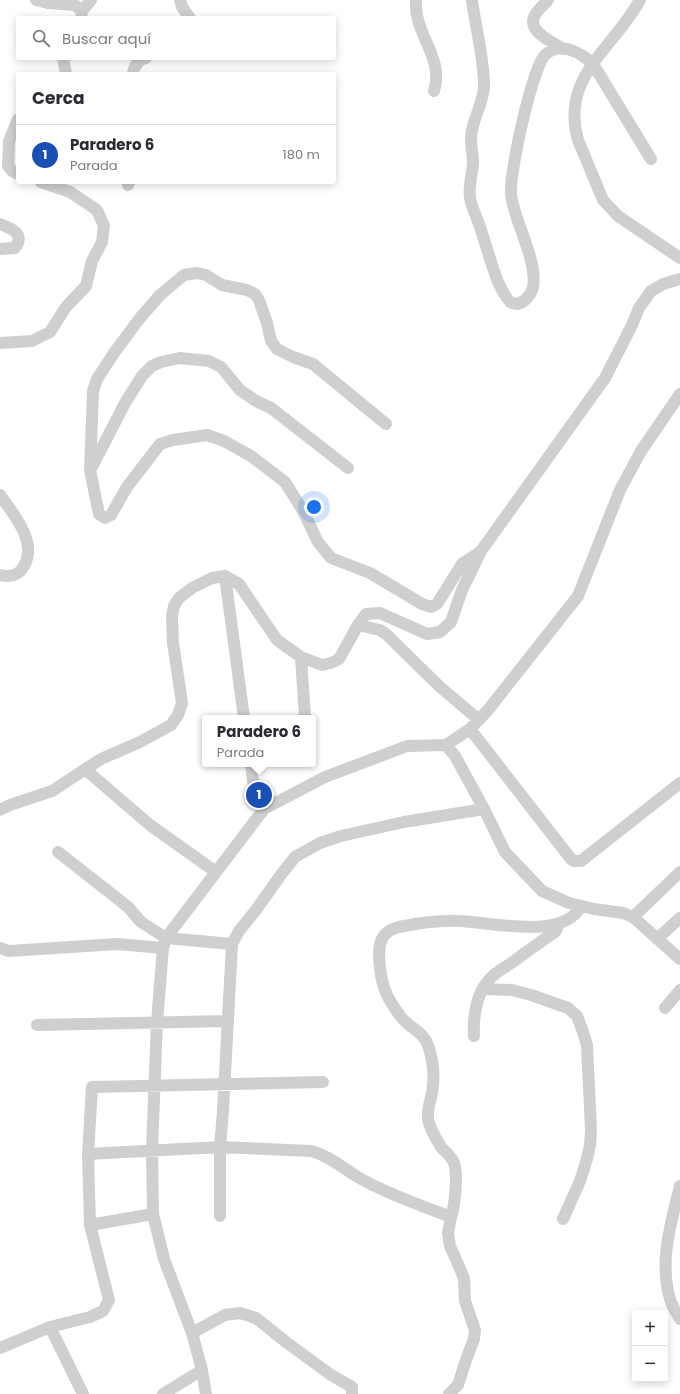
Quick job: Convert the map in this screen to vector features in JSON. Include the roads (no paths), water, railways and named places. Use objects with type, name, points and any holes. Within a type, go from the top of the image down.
[{"type":"street","points":[[36,0],[75,6],[81,15],[91,0]]},
{"type":"street","points":[[180,0],[182,8],[188,16]]},
{"type":"street","points":[[416,0],[416,14],[436,66],[437,79],[434,91]]},
{"type":"street","points":[[548,0],[534,16],[533,24],[536,32],[563,49],[579,53],[593,64],[651,159]]},
{"type":"street","points":[[640,0],[621,29],[603,50],[582,81],[575,100],[574,121],[578,140],[603,200],[618,216],[680,258]]},
{"type":"street","points":[[472,1],[475,26],[481,53],[484,88],[480,106],[473,125],[471,140],[473,162],[470,201],[498,282],[509,301],[516,304],[521,303],[526,299],[531,292],[533,286],[533,269],[512,202],[510,184],[511,175],[535,73],[544,56],[553,50],[563,49]]},
{"type":"street","points":[[63,60],[66,72]]},
{"type":"street","points":[[134,72],[135,66],[142,60]]},
{"type":"street","points":[[16,124],[9,141],[8,166],[16,173]]},
{"type":"street","points":[[0,343],[32,341],[50,332],[66,306],[86,286],[92,261],[102,242],[104,226],[97,210],[70,192],[47,184]]},
{"type":"street","points":[[0,224],[15,232],[19,238],[15,248],[0,249]]},
{"type":"street","points":[[386,424],[313,364],[293,357],[277,349],[271,341],[267,323],[259,300],[255,294],[247,290],[222,285],[206,275],[197,273],[184,275],[160,295],[140,318],[114,353],[97,379],[92,391],[90,470],[99,514],[105,518],[111,515],[127,487],[160,444],[173,440],[208,435],[224,441],[251,456],[285,482],[302,509],[318,542],[331,558],[370,573],[422,604],[430,607],[436,604],[462,564],[481,551]]},
{"type":"street","points":[[0,810],[10,805],[52,791],[101,759],[140,742],[171,725],[178,715],[182,703],[173,643],[172,616],[174,606],[179,598],[192,588],[212,578],[225,576],[239,584],[277,640],[301,657],[322,665],[331,663],[338,659],[366,614],[380,613],[427,634],[440,632],[451,622],[462,590],[481,551],[605,378],[639,308],[651,291],[663,284],[680,279]]},
{"type":"street","points":[[90,470],[125,403],[142,376],[152,366],[161,362],[180,358],[209,361],[221,367],[240,390],[256,401],[271,408],[348,468]]},
{"type":"street","points":[[206,1394],[202,1370],[192,1333],[164,1259],[153,1214],[152,1150],[157,1022],[164,943],[264,809],[325,777],[407,746],[446,745],[470,729],[479,720],[578,596],[620,490],[641,451],[680,394]]},
{"type":"street","points":[[0,495],[26,537],[29,554],[26,564],[20,572],[12,575],[0,576]]},
{"type":"street","points":[[225,576],[244,715]]},
{"type":"street","points":[[358,625],[380,630],[386,634],[439,686],[479,720]]},
{"type":"street","points":[[301,657],[305,715]]},
{"type":"street","points":[[470,729],[574,861],[581,861],[680,783]]},
{"type":"street","points":[[446,745],[455,756],[484,809],[505,852],[542,891],[569,903],[594,909],[622,913],[633,918],[680,959]]},
{"type":"street","points":[[251,767],[253,781],[264,809]]},
{"type":"street","points":[[86,770],[150,825],[216,872]]},
{"type":"street","points":[[220,1216],[220,1147],[232,944],[239,931],[295,857],[320,843],[341,836],[404,822],[484,809]]},
{"type":"street","points":[[58,852],[129,908],[141,922],[164,943]]},
{"type":"street","points":[[633,918],[680,872]]},
{"type":"street","points":[[449,1394],[458,1385],[474,1339],[475,1330],[465,1301],[464,1278],[450,1246],[448,1233],[454,1208],[454,1163],[440,1146],[428,1119],[428,1107],[433,1081],[432,1058],[425,1038],[402,1019],[386,994],[380,966],[380,942],[392,929],[436,922],[461,921],[503,926],[555,925],[572,917],[581,906]]},
{"type":"street","points":[[657,939],[680,918]]},
{"type":"street","points":[[474,1036],[475,1012],[486,982],[496,972],[555,932],[557,928],[555,925]]},
{"type":"street","points":[[0,948],[9,951],[117,944],[232,944]]},
{"type":"street","points":[[483,989],[512,990],[568,1008],[577,1016],[582,1029],[587,1045],[591,1130],[590,1145],[580,1181],[563,1219]]},
{"type":"street","points":[[665,1008],[680,990]]},
{"type":"street","points":[[37,1025],[228,1021]]},
{"type":"street","points":[[0,1348],[50,1327],[90,1317],[103,1311],[109,1300],[90,1225],[88,1154],[92,1087],[323,1082]]},
{"type":"street","points":[[88,1154],[220,1147],[311,1151],[329,1158],[346,1171],[381,1189],[451,1217]]},
{"type":"street","points":[[680,1186],[668,1235],[666,1261],[668,1288],[671,1303],[680,1319]]},
{"type":"street","points":[[90,1225],[153,1214]]},
{"type":"street","points":[[192,1333],[225,1315],[240,1313],[256,1318],[286,1342],[352,1387],[352,1394]]},
{"type":"street","points":[[50,1327],[83,1394]]},
{"type":"street","points":[[163,1394],[202,1370]]},
{"type":"place","name":"Paradero 6","points":[[259,795]]}]
